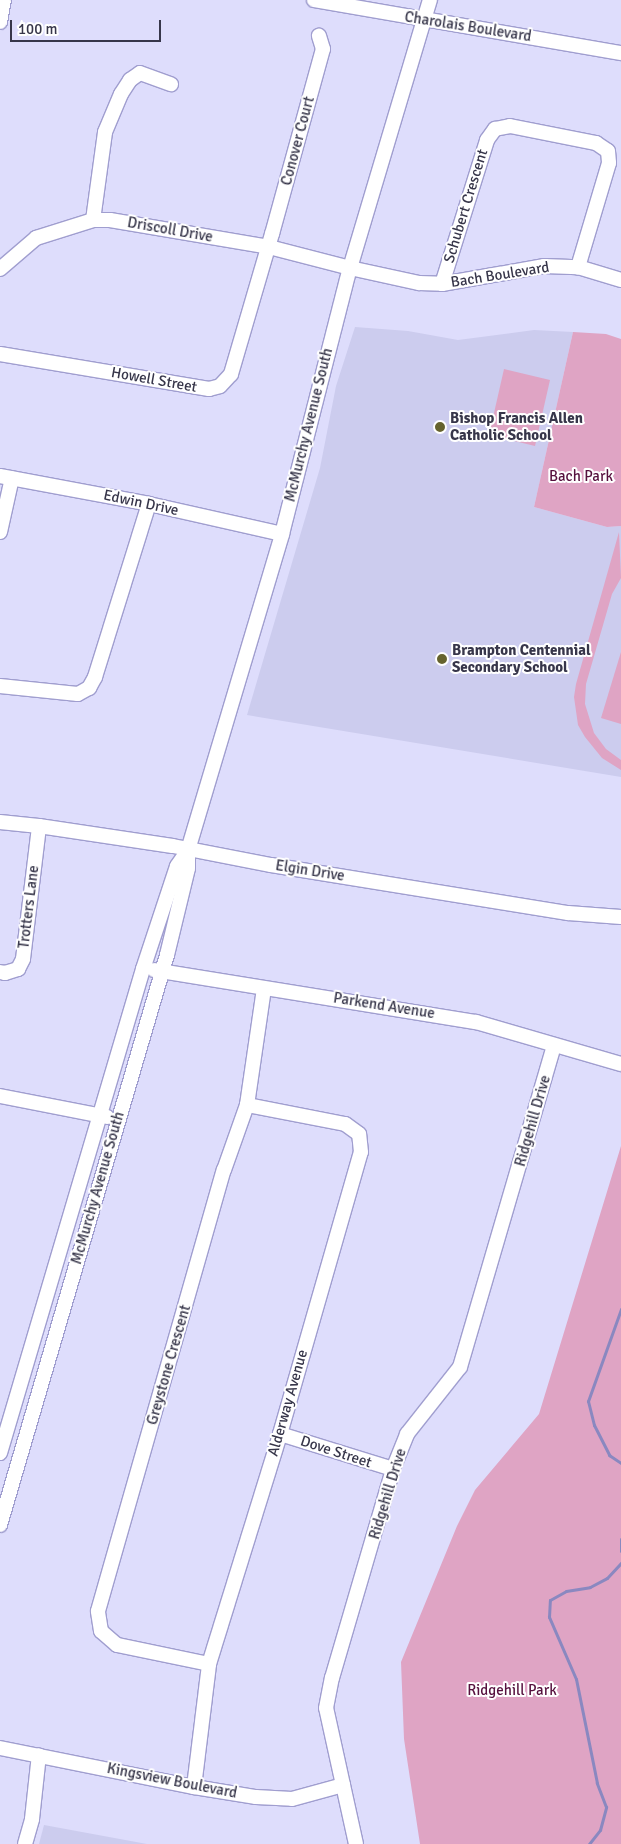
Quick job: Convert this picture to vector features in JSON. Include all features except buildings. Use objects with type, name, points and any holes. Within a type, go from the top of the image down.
[{"type":"street","points":[[0,22],[4,0]]},
{"type":"street","name":"Charolais Boulevard","points":[[314,0],[621,53]]},
{"type":"street","name":"McMurchy Avenue South","points":[[0,1525],[162,971],[188,868],[188,850],[282,534],[350,268],[430,0]]},
{"type":"street","name":"Conover Court","points":[[269,247],[324,49],[320,36]]},
{"type":"street","points":[[93,220],[105,132],[121,94],[130,80],[140,73],[172,84]]},
{"type":"street","name":"Schubert Crescent","points":[[442,284],[487,140],[495,129],[510,126],[596,143],[608,151],[609,163],[578,267]]},
{"type":"street","name":"Driscoll Drive","points":[[0,269],[36,238],[93,220],[110,220],[269,247],[350,268]]},
{"type":"street","name":"Howell Street","points":[[0,354],[209,389],[220,386],[231,374],[269,247]]},
{"type":"street","name":"Bach Boulevard","points":[[350,268],[419,283],[442,284],[544,266],[578,267],[621,280]]},
{"type":"street","points":[[0,532],[6,477]]},
{"type":"street","name":"Edwin Drive","points":[[6,477],[149,504],[282,534]]},
{"type":"street","points":[[0,686],[78,694],[89,688],[95,677],[149,504]]},
{"type":"street","name":"Elgin Drive","points":[[0,822],[39,826],[568,913],[621,917]]},
{"type":"street","name":"Trotters Lane","points":[[0,972],[5,973],[18,969],[23,959],[39,826]]},
{"type":"street","name":"McMurchy Avenue South","points":[[0,1453],[143,969],[177,866],[188,850]]},
{"type":"street","name":"Parkend Avenue","points":[[143,969],[476,1022],[621,1064]]},
{"type":"street","name":"Greystone Crescent","points":[[209,1664],[118,1645],[101,1631],[98,1611],[224,1170],[246,1105],[264,988]]},
{"type":"street","name":"Ridgehill Drive","points":[[356,1844],[326,1708],[332,1678],[393,1469],[407,1434],[460,1367],[554,1046]]},
{"type":"street","points":[[0,1096],[100,1114],[118,1120]]},
{"type":"street","name":"Alderway Avenue","points":[[194,1787],[209,1664],[280,1434],[361,1152],[359,1134],[345,1124],[246,1105]]},
{"type":"street","name":"Dove Street","points":[[280,1434],[393,1469]]},
{"type":"street","name":"Kingsview Boulevard","points":[[0,1748],[194,1787],[256,1797],[292,1799],[343,1785]]},
{"type":"street","points":[[25,1844],[32,1819],[39,1755]]},
{"type":"shaded area","name":"Brampton Centennial Secondary School","points":[[355,327],[408,331],[458,340],[534,330],[573,332],[534,507],[607,527],[621,526],[621,777],[247,715],[320,468],[336,386]]},
{"type":"shaded area","points":[[44,1825],[147,1844],[39,1844]]},
{"type":"green space","name":"Bach Park","points":[[573,332],[606,334],[621,339],[621,526],[607,527],[534,507]]},
{"type":"green space","points":[[504,369],[550,380],[535,446],[489,435]]},
{"type":"green space","points":[[619,532],[621,578],[612,594],[586,684],[585,704],[594,733],[606,749],[621,760],[621,770],[602,758],[585,737],[578,725],[574,697]]},
{"type":"green space","points":[[621,652],[621,724],[601,718]]},
{"type":"green space","name":"Ridgehill Park","points":[[621,1146],[621,1844],[420,1844],[404,1739],[401,1662],[457,1526],[475,1490],[539,1414]]},
{"type":"waterway","points":[[621,1309],[588,1401],[594,1425],[609,1455],[621,1463]]},
{"type":"waterway","points":[[621,1539],[621,1551]]},
{"type":"waterway","points":[[589,1844],[600,1830],[606,1807],[597,1783],[576,1679],[549,1617],[550,1600],[566,1591],[590,1587],[607,1578],[621,1563]]},
{"type":"place","name":"Bishop Francis Allen Catholic School","points":[[440,427]]},
{"type":"place","name":"Brampton Centennial Secondary School","points":[[442,659]]}]
